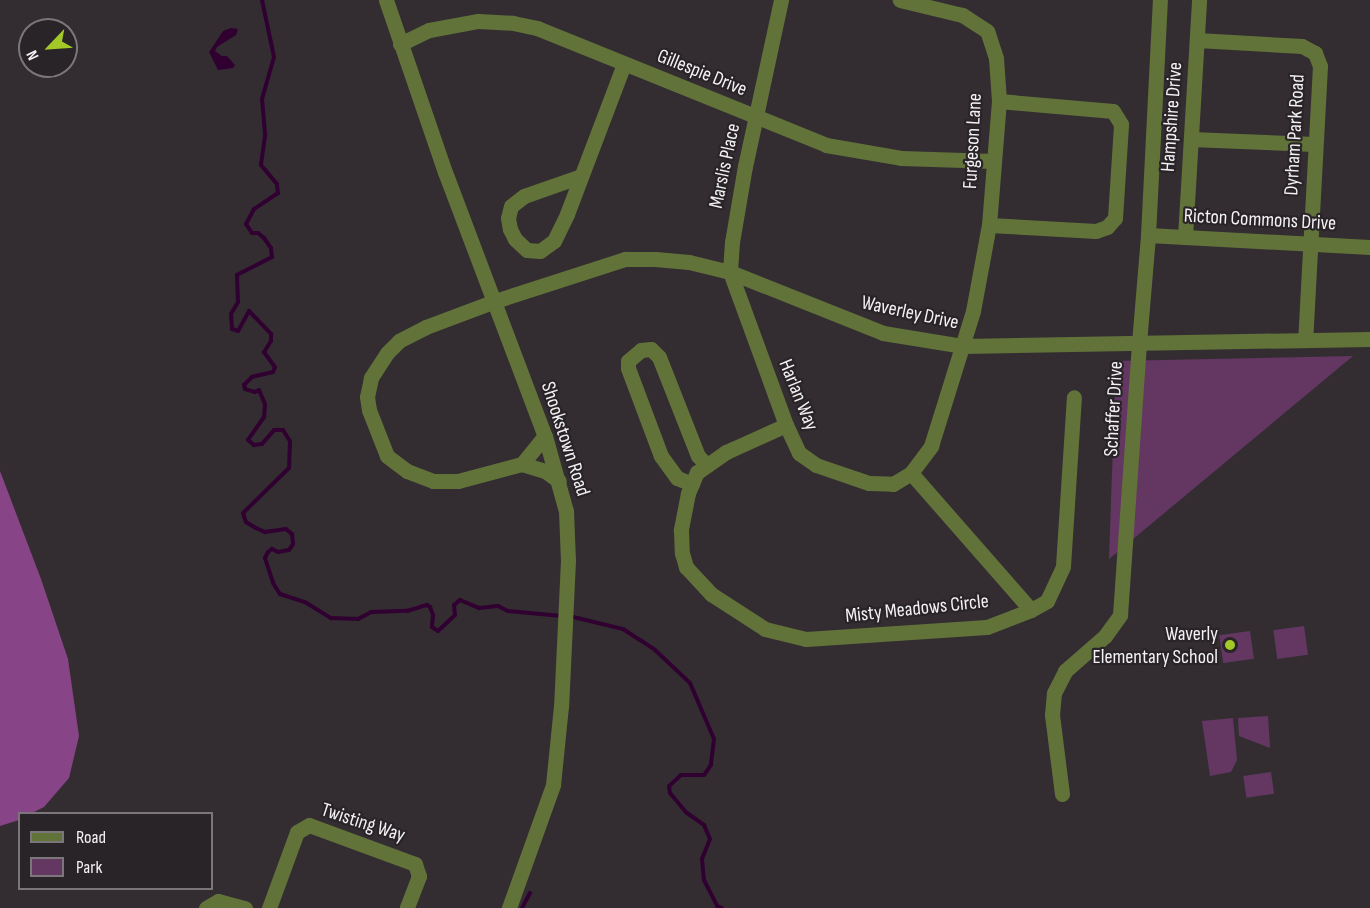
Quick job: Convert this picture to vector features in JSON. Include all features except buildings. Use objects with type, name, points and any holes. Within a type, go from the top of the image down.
[{"type":"street","name":"Shookstown Road","points":[[386,0],[400,44],[545,436],[566,511],[568,560],[563,668],[553,785],[509,908]]},
{"type":"street","name":"Marslis Place","points":[[730,272],[732,242],[743,177],[781,0]]},
{"type":"street","name":"Furgeson Lane","points":[[900,0],[962,15],[987,31],[996,58],[999,101],[989,225],[974,311],[962,346]]},
{"type":"street","name":"Schaffer Drive","points":[[1062,794],[1052,715],[1054,693],[1065,671],[1105,636],[1120,615],[1138,344],[1148,235],[1160,0]]},
{"type":"street","name":"Hampshire Drive","points":[[1185,237],[1199,0]]},
{"type":"street","name":"Gillespie Drive","points":[[400,44],[429,30],[478,21],[505,22],[537,28],[826,145],[900,158],[994,161]]},
{"type":"street","name":"Dyrham Park Road","points":[[1197,40],[1302,46],[1315,52],[1320,66],[1305,340]]},
{"type":"street","points":[[581,176],[524,196],[511,206],[508,218],[510,229],[526,250],[540,251],[554,241],[581,176],[624,64]]},
{"type":"street","points":[[989,225],[1096,231],[1107,227],[1115,218],[1121,124],[1113,111],[999,101]]},
{"type":"street","points":[[1191,139],[1316,144]]},
{"type":"street","name":"Ricton Commons Drive","points":[[1148,235],[1370,247]]},
{"type":"street","name":"Waverley Drive","points":[[495,301],[625,259],[689,262],[730,272],[883,333],[962,346],[1370,339]]},
{"type":"street","name":"Harlan Way","points":[[730,272],[786,425],[800,453],[816,465],[869,483],[893,484],[911,473]]},
{"type":"street","points":[[495,301],[426,327],[399,341],[387,353],[371,378],[368,404],[387,456],[407,471],[443,482],[479,476],[522,464],[545,471],[559,481]]},
{"type":"street","points":[[962,346],[931,446],[911,473],[1030,610]]},
{"type":"street","points":[[692,484],[677,477],[661,456],[628,368],[628,361],[640,350],[651,349],[659,357],[698,456],[707,465]]},
{"type":"street","name":"Misty Meadows Circle","points":[[786,425],[726,452],[697,472],[681,530],[686,567],[711,594],[765,629],[806,639],[987,627],[1047,601],[1063,566],[1074,397]]},
{"type":"street","points":[[522,464],[545,436]]},
{"type":"street","name":"Twisting Way","points":[[269,908],[297,832],[309,825],[415,864],[419,876],[407,908]]},
{"type":"street","points":[[206,908],[218,901],[245,908]]},
{"type":"green space","points":[[1353,356],[1109,559],[1116,361]]},
{"type":"green space","points":[[1304,626],[1308,655],[1277,659],[1273,630]]},
{"type":"green space","points":[[1250,631],[1254,659],[1223,663],[1219,635]]},
{"type":"green space","points":[[1268,716],[1270,748],[1239,736],[1238,718]]},
{"type":"green space","points":[[1233,718],[1237,760],[1231,772],[1210,776],[1202,721]]},
{"type":"green space","points":[[1271,772],[1274,794],[1246,798],[1243,776]]},
{"type":"shaded area","points":[[231,28],[238,29],[236,35],[217,47],[215,51],[222,56],[227,56],[235,65],[233,68],[218,70],[209,52],[223,31]]},
{"type":"shaded area","points":[[0,471],[41,579],[68,659],[79,736],[69,778],[44,807],[34,812],[18,812],[18,820],[0,826]]},
{"type":"waterway","points":[[262,0],[274,57],[262,99],[265,136],[261,165],[277,184],[278,193],[254,209],[246,224],[252,233],[258,233],[264,238],[271,248],[272,257],[237,275],[238,302],[231,314],[232,329],[238,331],[249,311],[271,334],[271,341],[264,352],[275,367],[273,372],[252,377],[244,385],[245,389],[255,392],[259,390],[265,404],[264,417],[248,440],[254,445],[262,444],[274,430],[283,430],[290,441],[289,468],[243,513],[246,522],[265,532],[286,529],[292,534],[293,544],[289,550],[278,552],[272,549],[265,558],[273,583],[280,594],[305,602],[331,618],[358,619],[371,612],[407,611],[427,605],[433,615],[432,627],[438,631],[455,615],[454,605],[460,600],[479,608],[498,606],[508,611],[562,616]]},
{"type":"waterway","points":[[569,616],[623,629],[655,650],[690,683],[714,739],[711,765],[704,775],[681,775],[669,786],[670,793],[687,813],[704,825],[710,839],[702,859],[704,880],[717,906],[722,908]]},
{"type":"waterway","points":[[522,908],[530,893]]},
{"type":"place","name":"Waverly Elementary School","points":[[1230,645]]}]
